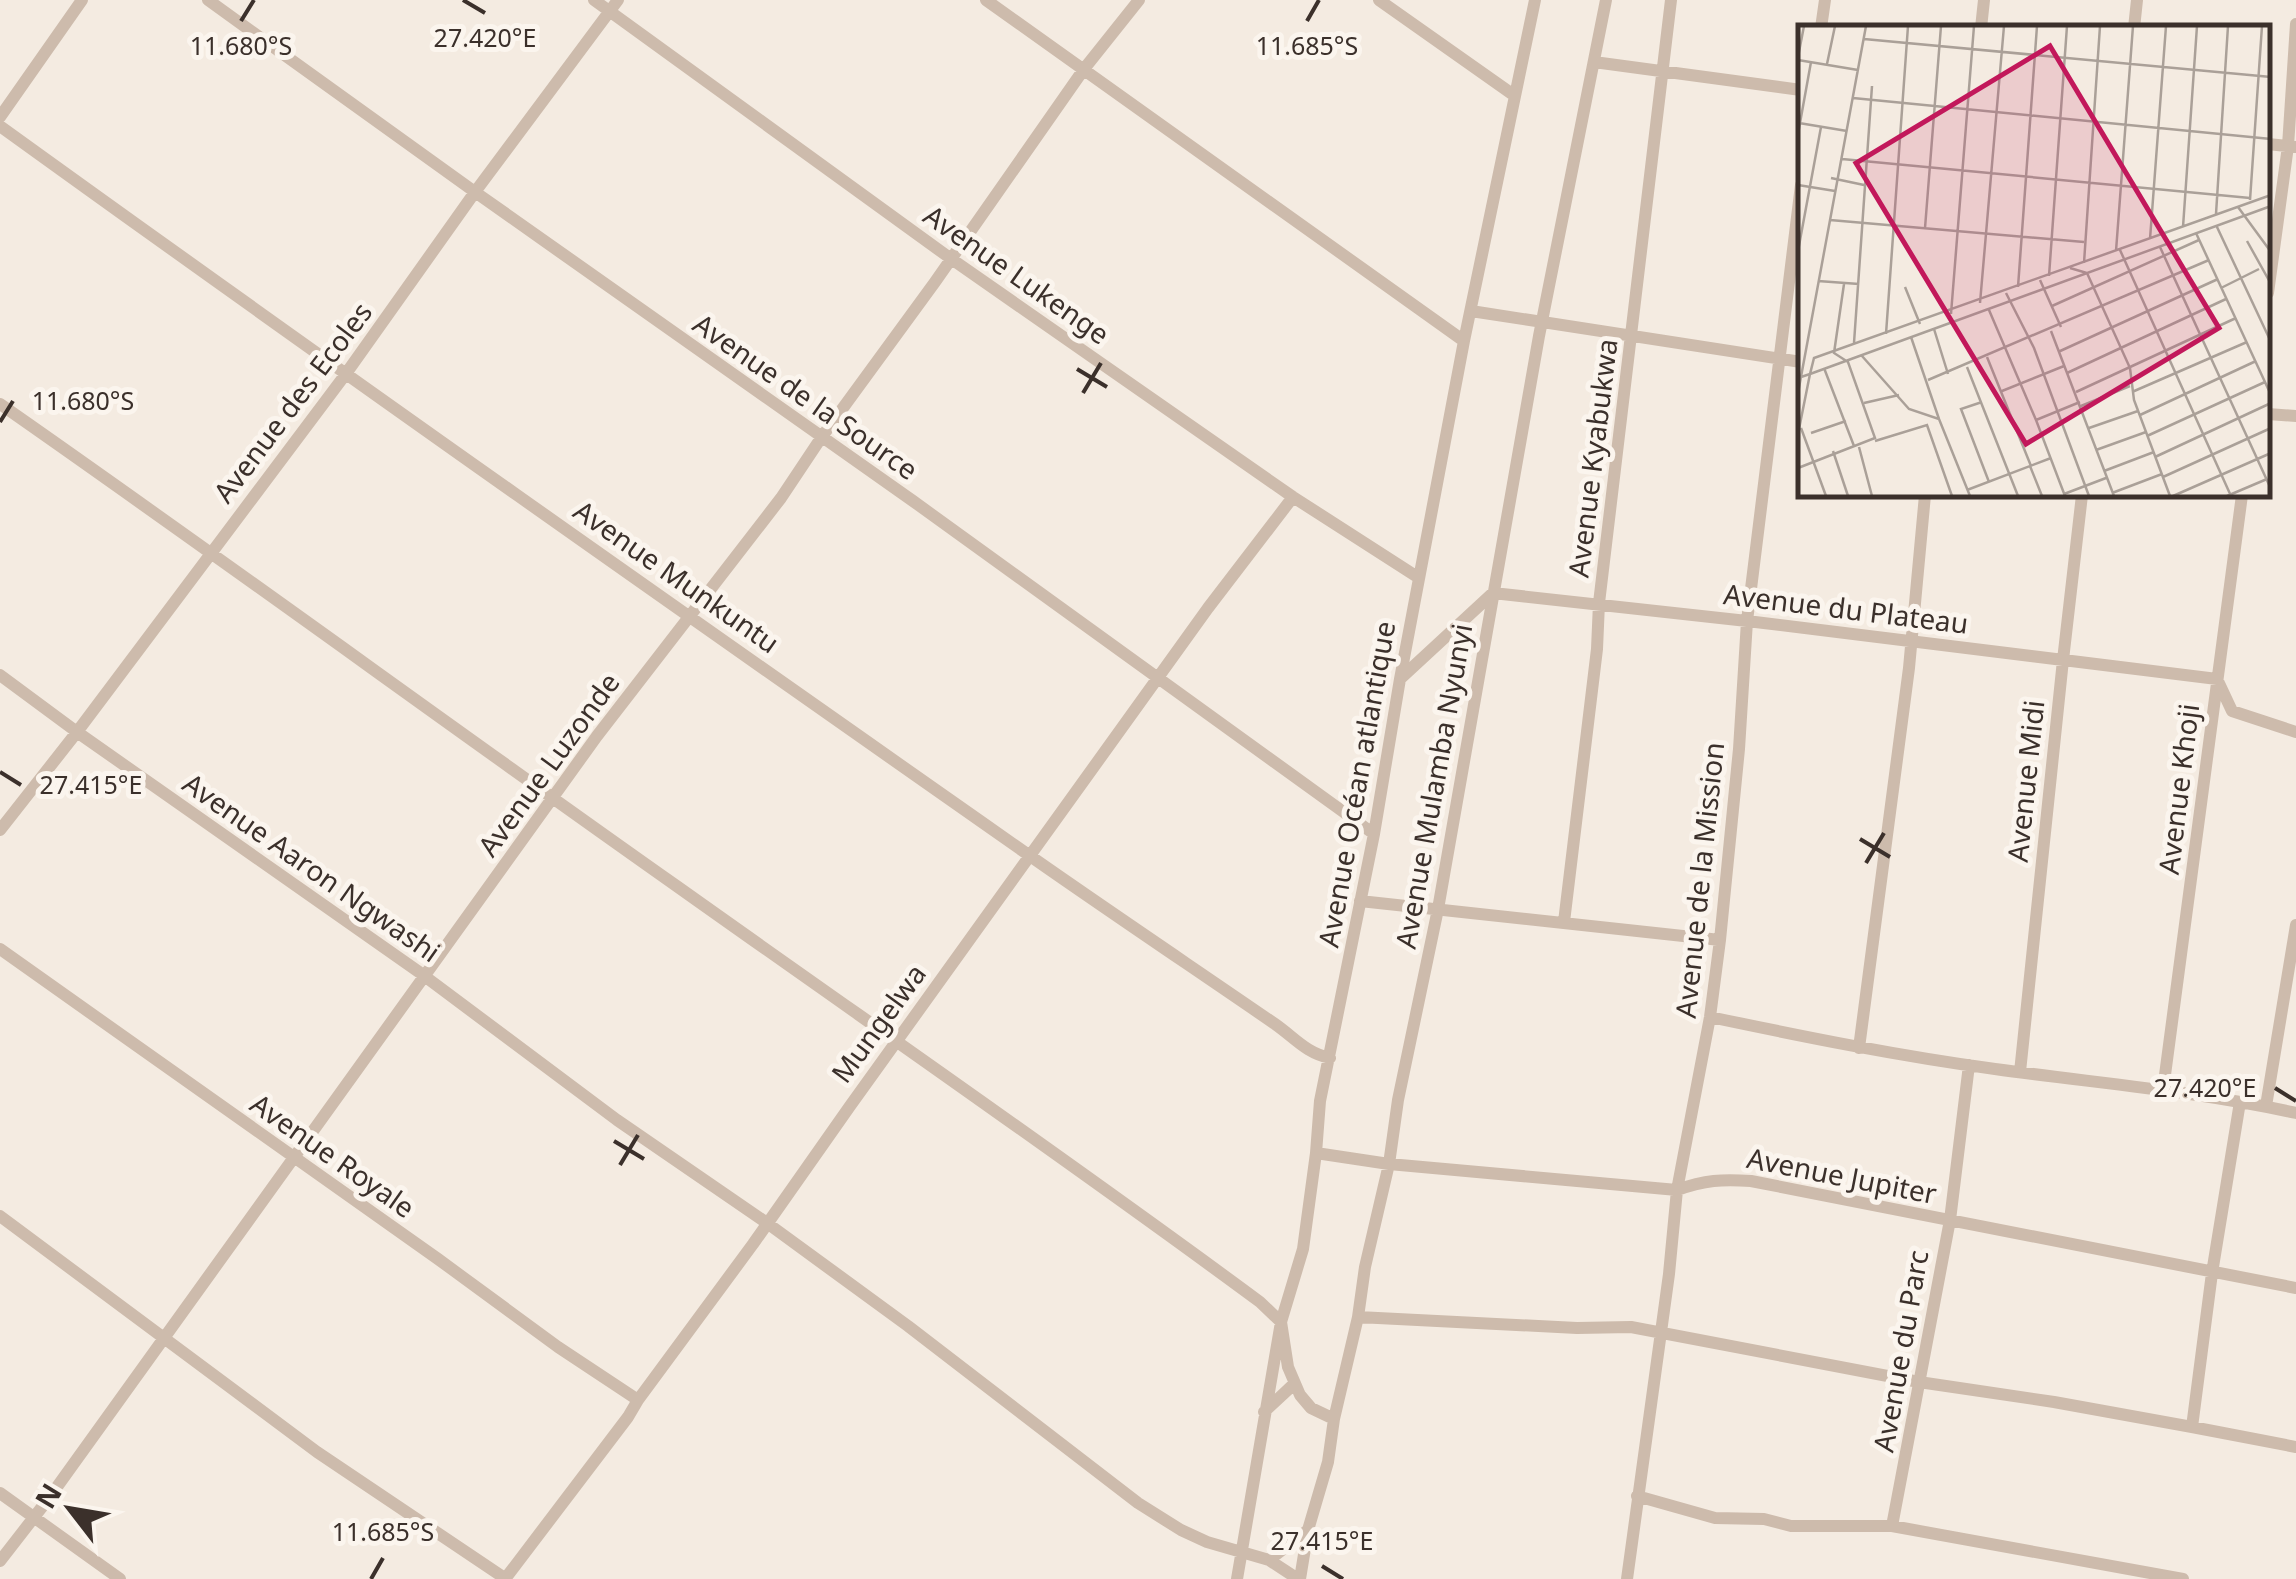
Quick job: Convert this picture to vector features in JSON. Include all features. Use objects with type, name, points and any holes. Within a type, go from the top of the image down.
[{"type":"street","points":[[0,116],[82,0]]},
{"type":"street","name":"Avenue de la Source","points":[[208,0],[929,512],[1374,834]]},
{"type":"street","name":"Avenue Lukenge","points":[[594,0],[614,6],[950,258],[1292,496],[1419,578]]},
{"type":"street","points":[[986,0],[1464,342]]},
{"type":"street","name":"Avenue Luzonde","points":[[0,1561],[597,736],[781,498],[1084,70],[1139,0]]},
{"type":"street","points":[[1379,0],[1514,96]]},
{"type":"street","name":"Avenue Océan atlantique","points":[[1237,1579],[1280,1322],[1303,1249],[1320,1101],[1374,834],[1419,578],[1536,0]]},
{"type":"street","name":"Avenue Mulamba Nyunyi","points":[[1299,1579],[1308,1530],[1328,1462],[1365,1266],[1390,1164],[1398,1100],[1438,909],[1542,322],[1606,0]]},
{"type":"street","name":"Avenue Kyabukwa","points":[[1564,922],[1671,0]]},
{"type":"street","points":[[1821,25],[1825,0]]},
{"type":"street","points":[[1981,25],[1984,0]]},
{"type":"street","points":[[2134,25],[2137,0]]},
{"type":"street","name":"Avenue des Ecoles","points":[[0,830],[346,375],[475,192],[614,6]]},
{"type":"street","points":[[2271,275],[2292,147],[2296,24]]},
{"type":"street","points":[[1594,62],[1798,90]]},
{"type":"street","name":"Avenue Munkuntu","points":[[0,126],[346,375],[1030,856],[1314,1055],[1330,1058]]},
{"type":"street","name":"Avenue de la Mission","points":[[1627,1579],[1677,1190],[1710,1017],[1720,940],[1748,621],[1798,211]]},
{"type":"street","points":[[1471,312],[1798,362]]},
{"type":"street","points":[[0,404],[1272,1311],[1280,1322],[1294,1384],[1311,1408],[1334,1419]]},
{"type":"street","points":[[2271,414],[2296,416]]},
{"type":"street","name":"Mungelwa","points":[[506,1579],[628,1417],[1292,496]]},
{"type":"street","points":[[1859,1048],[1912,642],[1925,498]]},
{"type":"street","name":"Avenue Midi","points":[[2020,1072],[2082,498]]},
{"type":"street","name":"Avenue Khoji","points":[[2163,1090],[2242,498]]},
{"type":"street","points":[[1400,679],[1493,593]]},
{"type":"street","name":"Avenue du Plateau","points":[[1493,593],[2217,680]]},
{"type":"street","name":"Avenue Aaron Ngwashi","points":[[0,676],[767,1223],[908,1326],[1138,1504],[1207,1542],[1269,1560]]},
{"type":"street","points":[[2217,680],[2232,711],[2296,732]]},
{"type":"street","points":[[1360,900],[1720,940]]},
{"type":"street","points":[[2266,1106],[2296,926]]},
{"type":"street","name":"Avenue Royale","points":[[0,949],[558,1348],[638,1400]]},
{"type":"street","points":[[1710,1017],[1859,1048],[2163,1090],[2296,1113]]},
{"type":"street","name":"Avenue du Parc","points":[[1892,1526],[1950,1220],[1969,1066]]},
{"type":"street","points":[[2192,1427],[2240,1102]]},
{"type":"street","name":"Avenue Jupiter","points":[[1316,1153],[1390,1164],[1677,1190],[1700,1181],[1751,1181],[2296,1288]]},
{"type":"street","points":[[0,1216],[317,1452],[506,1579]]},
{"type":"street","points":[[1358,1317],[1631,1327],[1919,1382],[2296,1446]]},
{"type":"street","points":[[1264,1412],[1294,1384]]},
{"type":"street","points":[[0,1493],[120,1579]]},
{"type":"street","points":[[1637,1496],[1715,1518],[1764,1519],[1791,1526],[1892,1526],[2183,1579]]},
{"type":"street","points":[[1299,1579],[1269,1560],[1308,1530]]}]
